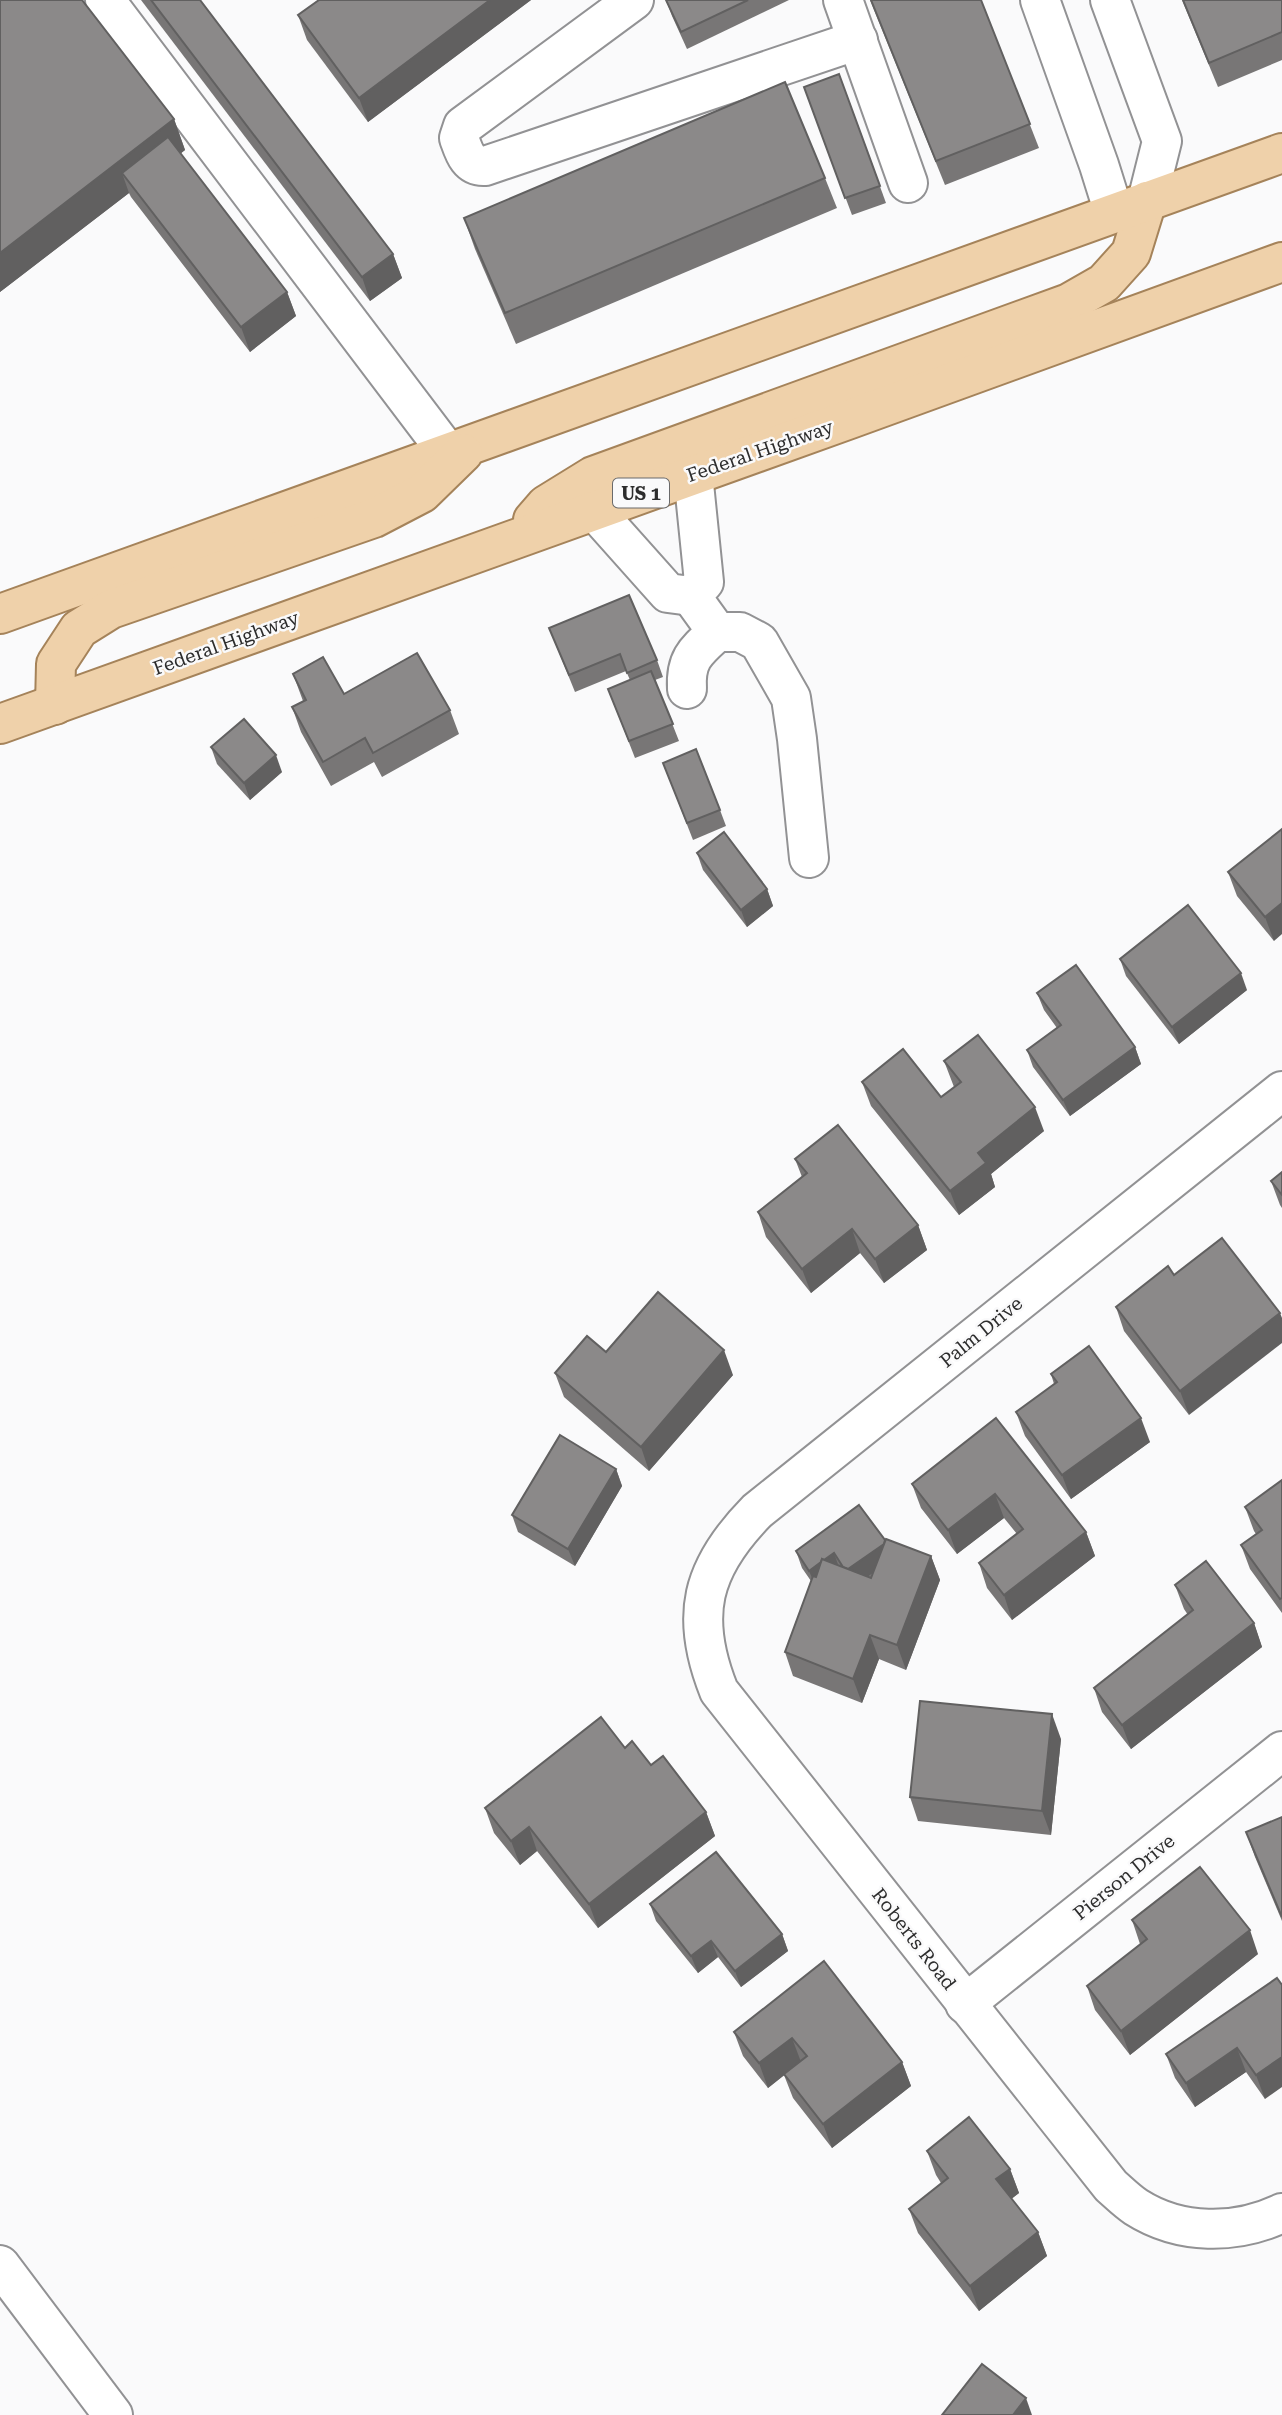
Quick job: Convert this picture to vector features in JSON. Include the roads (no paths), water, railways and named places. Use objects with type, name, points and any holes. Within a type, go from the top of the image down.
[{"type":"main road","points":[[0,614],[1282,153]]},
{"type":"main road","points":[[518,537],[546,505],[593,477],[1069,303],[1104,283],[1131,253],[1130,207]]},
{"type":"main road","name":"Federal Highway","points":[[0,724],[1282,262]]},
{"type":"main road","points":[[55,705],[56,664],[79,629],[111,609],[374,518],[422,494],[460,448]]},
{"type":"street","points":[[105,0],[460,448]]},
{"type":"street","points":[[634,0],[463,126],[459,138],[467,158],[479,166],[485,166],[858,40]]},
{"type":"street","points":[[843,0],[908,183]]},
{"type":"street","points":[[1040,0],[1099,165],[1130,207],[1162,141],[1110,0]]},
{"type":"street","points":[[691,596],[704,582],[693,474]]},
{"type":"street","points":[[594,510],[668,593],[691,596],[717,632]]},
{"type":"street","points":[[687,689],[686,671],[697,649],[717,632],[740,632],[759,642],[791,698],[809,858]]},
{"type":"street","name":"Palm Drive","points":[[705,1594],[716,1563],[734,1534],[757,1511],[1282,1091]]},
{"type":"street","name":"Roberts Road","points":[[705,1594],[702,1627],[706,1660],[719,1691],[1111,2186],[1136,2207],[1167,2221],[1199,2229],[1232,2229],[1264,2221],[1282,2213]]},
{"type":"street","name":"Pierson Drive","points":[[965,2004],[1282,1751]]},
{"type":"street","points":[[0,2265],[113,2415]]}]
